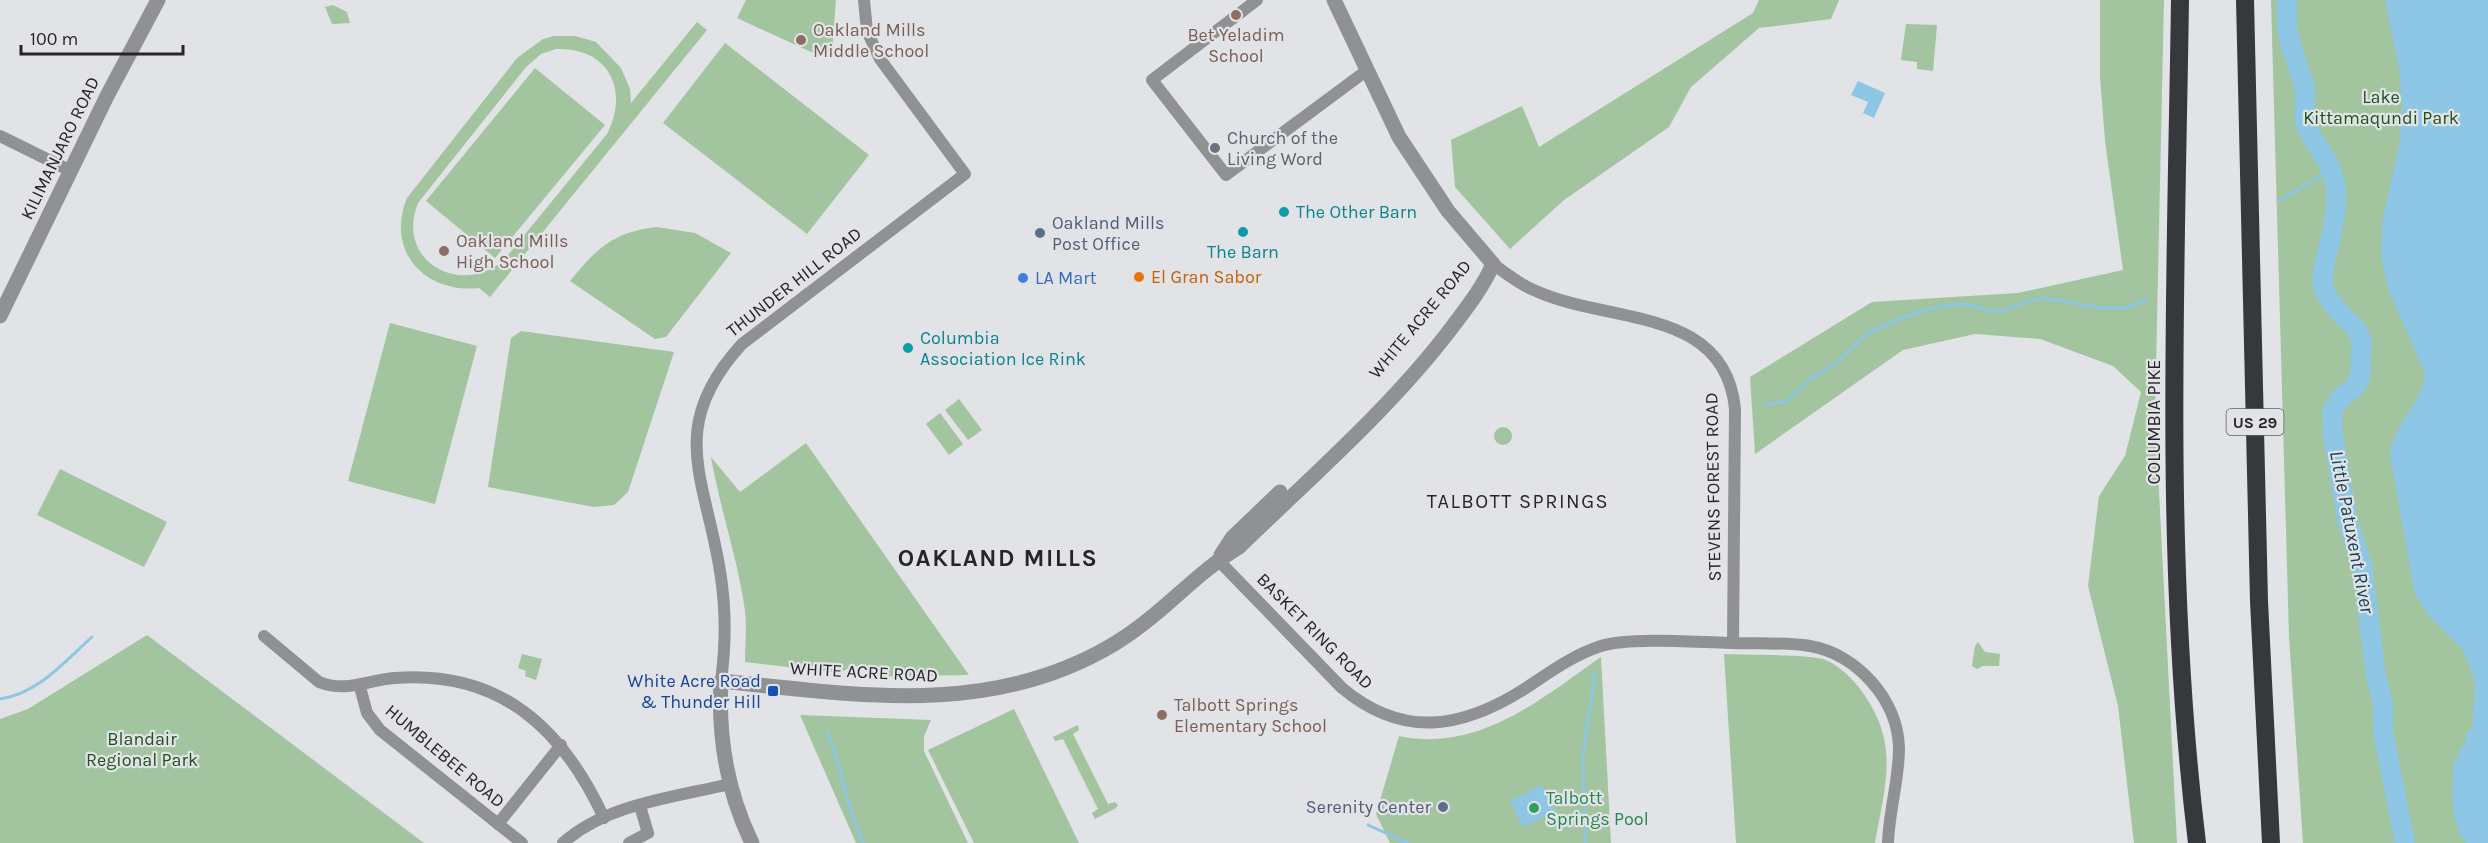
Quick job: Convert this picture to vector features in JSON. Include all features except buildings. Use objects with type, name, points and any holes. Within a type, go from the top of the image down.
[{"type":"highway","name":"COLUMBIA PIKE","points":[[2180,0],[2175,514],[2178,609],[2197,843]]},
{"type":"highway","name":"US 29","points":[[2245,0],[2259,590],[2271,843]]},
{"type":"street","name":"KILIMANJARO ROAD","points":[[0,316],[111,87],[158,0]]},
{"type":"street","name":"THUNDER HILL ROAD","points":[[752,843],[735,806],[722,737],[724,597],[713,534],[699,481],[696,452],[700,418],[715,378],[728,360],[752,336],[965,174],[880,59],[867,31],[864,0]]},
{"type":"street","points":[[1257,0],[1152,80],[1226,176],[1366,71]]},
{"type":"street","name":"STEVENS FOREST ROAD","points":[[1334,0],[1366,71],[1413,161],[1448,211],[1493,264],[1536,291],[1665,326],[1698,339],[1710,349],[1726,369],[1730,378],[1735,409],[1733,643]]},
{"type":"street","points":[[0,136],[71,171]]},
{"type":"street","name":"WHITE ACRE ROAD","points":[[721,681],[903,697],[973,694],[1002,689],[1078,663],[1115,644],[1167,607],[1218,560],[1232,538],[1357,419],[1412,362],[1479,276],[1493,264]]},
{"type":"street","name":"BASKET RING ROAD","points":[[1218,560],[1342,688],[1361,704],[1394,718],[1419,723],[1458,720],[1484,712],[1570,659],[1604,645],[1733,643]]},
{"type":"street","points":[[264,636],[319,682],[329,686],[360,687],[391,678],[424,677],[459,680],[495,694],[512,704],[561,745],[580,771],[604,818]]},
{"type":"street","points":[[1733,643],[1810,646],[1825,651],[1856,668],[1879,690],[1891,713],[1899,745],[1898,773],[1888,843]]},
{"type":"street","name":"HUMBLEBEE ROAD","points":[[360,687],[367,713],[380,730],[522,843]]},
{"type":"street","points":[[498,824],[561,745]]},
{"type":"street","points":[[563,843],[604,818],[640,806],[730,784]]},
{"type":"street","points":[[629,843],[648,833],[640,806]]},
{"type":"green space","points":[[746,0],[836,0],[832,52],[822,57],[737,18]]},
{"type":"green space","points":[[1759,0],[1839,0],[1831,19],[1759,28],[1691,87],[1669,127],[1564,200],[1510,249],[1455,187],[1451,140],[1522,106],[1539,147],[1753,13]]},
{"type":"green space","points":[[2100,0],[2164,0],[2155,413],[2177,843],[2134,843],[2118,706],[2088,586],[2099,496],[2125,456],[2141,392],[2113,366],[2040,339],[1975,334],[1903,350],[1755,454],[1750,377],[1872,302],[2018,293],[2123,270],[2105,141],[2100,77]]},
{"type":"green space","name":"Lake Kittamaqundi Park","points":[[2271,0],[2488,0],[2488,843],[2303,843],[2289,637]]},
{"type":"green space","points":[[333,5],[347,12],[350,23],[332,24],[325,7]]},
{"type":"green space","points":[[697,22],[707,30],[490,297],[479,288],[460,288],[442,284],[427,276],[414,265],[401,235],[402,217],[407,198],[517,58],[543,39],[554,36],[575,36],[596,42],[621,68],[630,89],[631,103]],"holes":[[[556,49],[574,50],[589,55],[601,63],[610,74],[615,87],[616,101],[614,117],[607,134],[504,260],[486,271],[468,275],[451,274],[436,267],[423,256],[415,241],[413,223],[418,203],[526,67],[541,54]]]},
{"type":"green space","points":[[1906,24],[1937,25],[1933,71],[1917,69],[1917,62],[1901,60]]},
{"type":"green space","points":[[725,43],[869,155],[807,234],[663,123]]},
{"type":"green space","points":[[535,68],[605,125],[495,258],[426,201]]},
{"type":"green space","points":[[657,227],[695,233],[731,253],[666,337],[655,339],[570,281],[589,259],[607,244],[629,233]]},
{"type":"green space","points":[[390,323],[477,346],[435,504],[348,481]]},
{"type":"green space","points":[[521,331],[674,352],[628,492],[614,505],[594,507],[488,487],[511,338]]},
{"type":"green space","points":[[959,399],[982,430],[968,440],[945,410]]},
{"type":"green space","points":[[940,413],[963,444],[949,455],[926,424]]},
{"type":"green space","points":[[1503,427],[1509,430],[1512,436],[1509,442],[1503,445],[1497,442],[1494,436],[1497,430]]},
{"type":"green space","points":[[806,443],[969,675],[866,677],[864,667],[852,666],[840,673],[745,662],[746,617],[742,592],[711,457],[740,492]]},
{"type":"green space","points":[[60,469],[167,522],[144,567],[37,515]]},
{"type":"green space","name":"Blandair Regional Park","points":[[147,635],[424,843],[0,843],[0,719],[28,709]]},
{"type":"green space","points":[[1978,642],[1985,652],[2000,654],[1999,666],[1983,666],[1977,669],[1972,666],[1975,646]]},
{"type":"green space","points":[[522,654],[542,659],[536,680],[525,676],[526,671],[518,668]]},
{"type":"green space","points":[[1724,654],[1792,656],[1826,660],[1842,670],[1860,688],[1875,712],[1886,748],[1885,784],[1875,843],[1736,843]]},
{"type":"green space","points":[[1601,657],[1611,843],[1390,843],[1376,814],[1399,736],[1428,739],[1455,737],[1482,730],[1532,705]]},
{"type":"green space","points":[[1014,709],[1079,843],[974,843],[928,750]]},
{"type":"green space","points":[[800,715],[931,720],[924,736],[924,751],[968,843],[856,843]]},
{"type":"green space","points":[[1078,725],[1079,730],[1073,734],[1108,804],[1115,802],[1118,805],[1095,819],[1092,813],[1098,809],[1063,739],[1055,741],[1053,737]]},
{"type":"water","points":[[2385,0],[2488,0],[2488,843],[2466,843],[2457,825],[2453,804],[2454,762],[2459,756],[2459,749],[2465,746],[2466,733],[2472,728],[2475,684],[2461,648],[2427,614],[2414,591],[2390,454],[2397,432],[2420,394],[2425,373],[2387,286],[2381,255],[2383,218],[2400,141],[2402,102],[2399,69]]},
{"type":"water","points":[[1858,81],[1885,93],[1874,118],[1863,113],[1868,102],[1851,95]]},
{"type":"water","name":"Talbott Springs Pool","points":[[1542,785],[1562,824],[1554,828],[1545,816],[1523,827],[1510,801]]},
{"type":"waterway","name":"Little Patuxent River","points":[[2287,0],[2288,35],[2304,85],[2306,125],[2326,159],[2335,182],[2334,224],[2322,279],[2325,293],[2337,310],[2357,330],[2362,342],[2360,378],[2354,388],[2342,396],[2332,411],[2333,434],[2347,519],[2362,565],[2376,676],[2383,704],[2383,731],[2405,843]]},
{"type":"waterway","points":[[2278,201],[2321,176],[2330,163]]},
{"type":"waterway","points":[[1765,404],[1786,402],[1811,378],[1835,364],[1869,332],[1915,313],[1947,305],[1967,304],[1989,311],[2002,311],[2043,298],[2096,307],[2125,308],[2147,300]]},
{"type":"waterway","points":[[0,699],[14,696],[39,684],[92,637]]},
{"type":"waterway","points":[[1585,843],[1583,755],[1595,672]]},
{"type":"waterway","points":[[827,732],[837,759],[852,816],[864,843]]},
{"type":"waterway","points":[[1368,825],[1408,843]]},
{"type":"place","name":"Bet Yeladim School","points":[[1236,15]]},
{"type":"place","name":"Oakland Mills Middle School","points":[[801,40]]},
{"type":"place","name":"Church of the Living Word","points":[[1215,148]]},
{"type":"place","name":"The Other Barn","points":[[1284,212]]},
{"type":"place","name":"The Barn","points":[[1243,232]]},
{"type":"place","name":"Oakland Mills Post Office","points":[[1040,233]]},
{"type":"place","name":"Oakland Mills High School","points":[[444,251]]},
{"type":"place","name":"El Gran Sabor","points":[[1139,277]]},
{"type":"place","name":"LA Mart","points":[[1023,278]]},
{"type":"place","name":"Columbia Association Ice Rink","points":[[908,348]]},
{"type":"place","name":"White Acre Road & Thunder Hill","points":[[773,691]]},
{"type":"place","name":"Talbott Springs Elementary School","points":[[1162,715]]},
{"type":"place","name":"Serenity Center","points":[[1443,807]]},
{"type":"place","name":"Talbott Springs Pool","points":[[1534,808]]},
{"type":"district","name":"TALBOTT SPRINGS","points":[[1518,501]]},
{"type":"district","name":"OAKLAND MILLS","points":[[998,558]]}]
